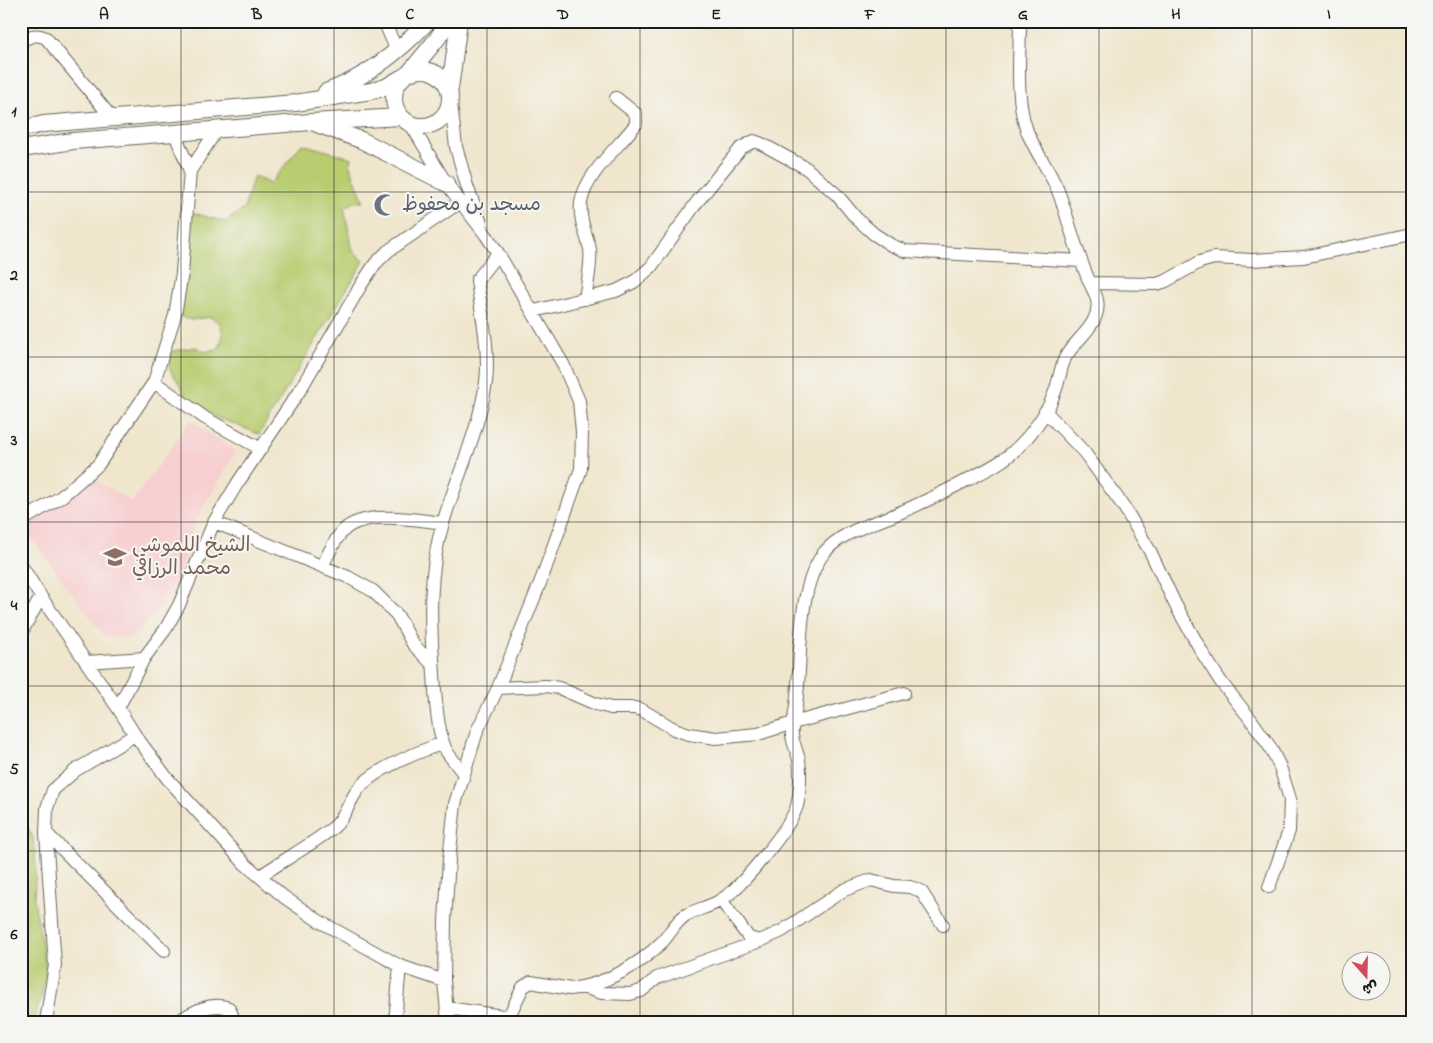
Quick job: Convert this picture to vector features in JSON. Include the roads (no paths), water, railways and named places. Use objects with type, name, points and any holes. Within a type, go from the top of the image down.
[{"type":"main road","points":[[295,103],[334,89],[368,73],[398,51],[428,21]]},
{"type":"main road","points":[[406,120],[396,108],[394,98],[396,87],[437,39],[449,21]]},
{"type":"main road","points":[[21,149],[73,141],[310,122],[406,120],[420,126],[430,125],[443,116],[450,96],[459,21]]},
{"type":"main road","points":[[21,129],[44,124],[295,103],[371,92],[418,70],[428,70],[438,74],[445,80],[450,96]]},
{"type":"main road","points":[[310,122],[370,144],[446,183]]},
{"type":"street","points":[[384,21],[398,51]]},
{"type":"street","points":[[447,1008],[502,1016],[510,1014],[523,987],[531,982],[570,989],[604,980],[621,972],[659,945],[686,915],[721,900],[738,887],[758,864],[790,820],[797,805],[800,776],[799,760],[791,732],[797,708],[803,616],[806,597],[816,566],[824,552],[837,541],[854,531],[922,503],[1000,462],[1016,450],[1045,411],[1054,394],[1065,358],[1093,322],[1097,312],[1097,301],[1081,261],[1060,197],[1052,177],[1036,152],[1024,118],[1020,72],[1020,21]]},
{"type":"street","points":[[21,41],[39,35],[46,38],[112,118]]},
{"type":"street","points":[[450,96],[456,147],[467,186],[486,235]]},
{"type":"street","points":[[585,299],[590,250],[582,227],[581,203],[587,186],[602,164],[636,124],[636,114],[616,98]]},
{"type":"street","points":[[406,120],[446,183],[486,235],[534,312],[563,364],[579,401],[582,432],[581,469],[542,578],[498,688],[477,731],[455,804],[449,860],[444,981],[448,1022]]},
{"type":"street","points":[[190,171],[216,131]]},
{"type":"street","points":[[21,521],[60,497],[98,466],[154,382],[179,298],[190,171],[175,134]]},
{"type":"street","points":[[534,312],[616,291],[634,282],[651,267],[697,202],[741,148],[754,141],[806,168],[837,195],[856,218],[874,234],[905,251],[1081,261]]},
{"type":"street","points":[[118,708],[144,658],[165,630],[179,605],[214,522],[300,390],[375,264],[388,251],[460,202]]},
{"type":"street","points":[[1090,283],[1157,284],[1200,262],[1214,258],[1252,260],[1304,257],[1412,234]]},
{"type":"street","points":[[463,773],[447,752],[443,743],[436,703],[430,596],[433,570],[443,523],[473,435],[486,381],[486,357],[477,280],[498,253]]},
{"type":"street","points":[[154,382],[205,418],[261,449]]},
{"type":"street","points":[[1045,411],[1084,452],[1124,507],[1151,553],[1175,604],[1203,654],[1221,682],[1252,721],[1274,754],[1290,799],[1289,831],[1269,887]]},
{"type":"street","points":[[322,566],[339,535],[346,528],[362,521],[384,517],[443,523]]},
{"type":"street","points":[[214,522],[348,577],[372,591],[396,615],[413,644],[433,665]]},
{"type":"street","points":[[21,566],[135,735],[167,778],[246,864],[284,897],[319,921],[400,966],[444,981]]},
{"type":"street","points":[[21,633],[41,597]]},
{"type":"street","points":[[86,662],[144,658]]},
{"type":"street","points":[[498,688],[546,686],[559,688],[596,704],[611,708],[635,708],[642,710],[674,729],[698,736],[716,738],[751,735],[779,729],[793,723],[904,693]]},
{"type":"street","points":[[46,1022],[55,965],[46,832],[47,808],[52,790],[76,770],[135,735]]},
{"type":"street","points":[[260,876],[336,826],[358,789],[373,776],[408,757],[443,743]]},
{"type":"street","points":[[46,832],[164,951]]},
{"type":"street","points":[[583,987],[602,993],[630,994],[641,992],[657,978],[760,941],[782,931],[844,890],[871,880],[894,886],[910,887],[921,891],[943,925]]},
{"type":"street","points":[[721,900],[749,938],[760,941]]},
{"type":"street","points":[[396,1022],[400,966]]},
{"type":"street","points":[[177,1022],[197,1010],[222,1005],[229,1008],[235,1022]]},
{"type":"place","name":"مسجد بن محفوظ","points":[[385,205]]},
{"type":"place","name":"الشيخ اللموشي محمد الرزاقي","points":[[115,557]]}]
